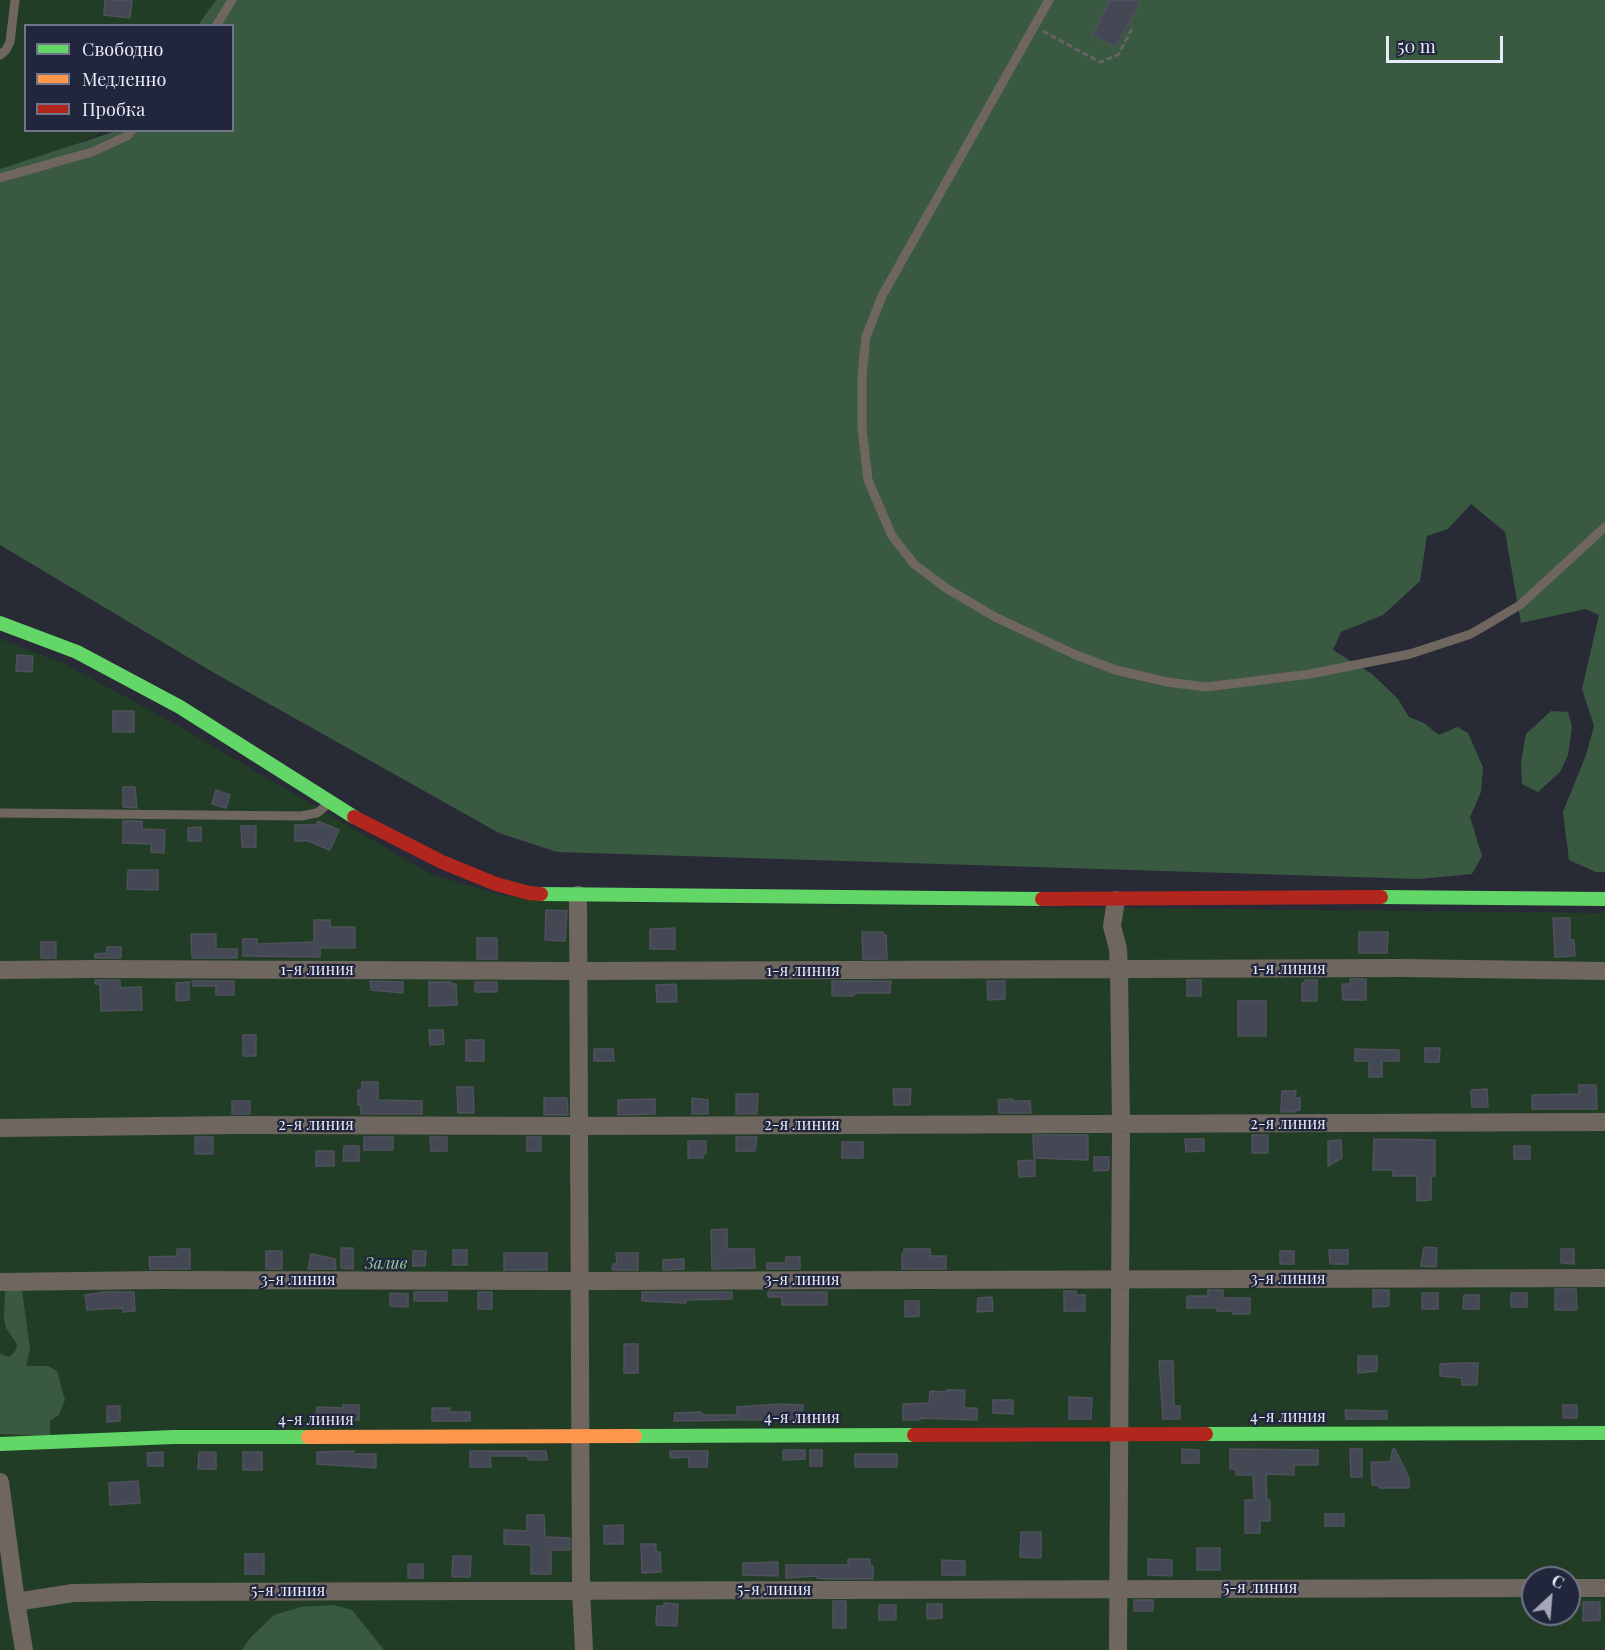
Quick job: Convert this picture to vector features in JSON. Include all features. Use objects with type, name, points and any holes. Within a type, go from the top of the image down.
[{"type":"street","points":[[0,623],[77,652],[180,708],[329,803],[386,835],[442,862],[496,884],[529,893],[1116,900],[1428,896],[1605,899]]},
{"type":"street","points":[[578,895],[581,1590],[584,1650]]},
{"type":"street","points":[[1116,900],[1113,926],[1118,949],[1119,970],[1120,1125],[1118,1650]]},
{"type":"street","name":"1-я линия","points":[[0,970],[578,971],[1401,968],[1605,971]]},
{"type":"street","name":"2-я линия","points":[[0,1128],[236,1125],[1120,1125],[1605,1122]]},
{"type":"street","name":"3-я линия","points":[[0,1282],[1605,1278]]},
{"type":"street","name":"4-я линия","points":[[0,1444],[174,1437],[1605,1433]]},
{"type":"street","points":[[0,1482],[24,1650]]},
{"type":"street","name":"5-я линия","points":[[16,1602],[73,1593],[1521,1588]]},
{"type":"street","points":[[1581,1588],[1605,1588]]},
{"type":"lane","points":[[0,55],[10,42],[15,0]]},
{"type":"lane","points":[[217,24],[232,0]]},
{"type":"lane","points":[[1049,0],[882,296],[866,337],[862,375],[862,428],[868,480],[892,536],[914,564],[946,588],[995,617],[1076,655],[1116,670],[1167,682],[1206,687],[1310,674],[1410,654],[1472,634],[1520,605],[1605,527]]},
{"type":"lane","points":[[0,178],[92,152],[127,136],[130,132]]},
{"type":"lane","points":[[0,614],[23,631]]},
{"type":"lane","points":[[0,813],[301,816],[317,813],[329,803]]},
{"type":"path","points":[[1034,26],[1100,62],[1118,56],[1133,27]]},
{"type":"green space","points":[[0,0],[224,0],[207,24],[24,24],[24,132],[103,132],[54,154],[0,170]]},
{"type":"green space","points":[[216,0],[1605,0],[1605,872],[1596,872],[1569,860],[1563,812],[1586,755],[1594,726],[1582,689],[1599,615],[1585,609],[1521,623],[1505,532],[1471,504],[1448,529],[1427,536],[1420,581],[1383,615],[1341,632],[1333,650],[1372,674],[1398,699],[1409,717],[1424,723],[1439,735],[1457,727],[1468,733],[1483,767],[1481,792],[1470,817],[1482,856],[1472,874],[1419,879],[557,852],[499,833],[216,674],[0,545],[0,169],[113,132],[234,132],[234,24],[199,24]]},
{"type":"green space","name":"Залив","points":[[0,639],[65,664],[170,721],[432,875],[501,895],[586,902],[1605,913],[1605,1650],[0,1650]]},
{"type":"green space","points":[[1551,711],[1568,712],[1572,727],[1568,755],[1560,772],[1538,792],[1522,784],[1521,762],[1526,734]]},
{"type":"green space","points":[[5,1287],[22,1289],[30,1350],[26,1366],[48,1366],[57,1371],[65,1400],[59,1415],[50,1421],[50,1436],[0,1434],[0,1354],[9,1357],[16,1350],[17,1344],[6,1328],[4,1319]]},
{"type":"green space","points":[[335,1605],[352,1610],[384,1650],[242,1650],[250,1638],[274,1615],[301,1607]]},
{"type":"building","points":[[105,0],[132,0],[130,18],[104,15]]},
{"type":"building","points":[[1110,0],[1141,0],[1116,47],[1092,35]]},
{"type":"building","points":[[17,655],[33,656],[32,672],[16,671]]},
{"type":"building","points":[[113,711],[134,711],[134,732],[113,732]]},
{"type":"building","points":[[123,787],[135,787],[137,808],[123,807]]},
{"type":"building","points":[[216,790],[230,795],[226,808],[212,804]]},
{"type":"building","points":[[123,821],[142,821],[142,829],[165,830],[164,853],[151,852],[151,844],[123,843]]},
{"type":"building","points":[[318,821],[339,830],[330,850],[308,841],[295,841],[295,825],[316,825]]},
{"type":"building","points":[[241,826],[256,826],[256,847],[242,847]]},
{"type":"building","points":[[201,827],[201,841],[188,841],[188,828]]},
{"type":"building","points":[[128,870],[158,870],[158,890],[127,889]]},
{"type":"building","points":[[546,910],[567,911],[565,941],[545,940]]},
{"type":"building","points":[[1553,918],[1570,918],[1570,940],[1574,940],[1575,956],[1555,957]]},
{"type":"building","points":[[314,920],[330,920],[330,927],[355,927],[355,948],[320,948],[320,957],[243,956],[243,939],[257,939],[257,944],[314,942]]},
{"type":"building","points":[[675,928],[675,949],[650,949],[650,929]]},
{"type":"building","points":[[862,932],[883,932],[883,935],[886,935],[887,959],[863,959]]},
{"type":"building","points":[[1359,932],[1388,932],[1387,953],[1359,953]]},
{"type":"building","points":[[191,934],[216,934],[216,949],[237,949],[237,958],[192,958]]},
{"type":"building","points":[[477,938],[497,938],[497,959],[477,959]]},
{"type":"building","points":[[41,942],[56,942],[56,958],[41,958]]},
{"type":"building","points":[[107,947],[121,947],[121,958],[95,958],[95,954],[107,953]]},
{"type":"building","points":[[1350,979],[1366,979],[1366,1000],[1343,1000],[1342,984],[1350,984]]},
{"type":"building","points":[[95,980],[120,980],[120,988],[141,987],[142,1010],[101,1011],[100,984],[95,984]]},
{"type":"building","points":[[1187,980],[1201,980],[1201,996],[1187,996]]},
{"type":"building","points":[[1305,980],[1317,980],[1317,1001],[1302,1001],[1302,983],[1305,983]]},
{"type":"building","points":[[192,981],[234,981],[234,995],[216,995],[216,986],[193,986]]},
{"type":"building","points":[[370,981],[403,982],[403,993],[371,990]]},
{"type":"building","points":[[832,981],[891,981],[890,993],[832,996]]},
{"type":"building","points":[[987,981],[1005,981],[1005,999],[988,1000]]},
{"type":"building","points":[[189,982],[189,1000],[176,1001],[176,983]]},
{"type":"building","points":[[429,982],[456,984],[457,1005],[429,1006]]},
{"type":"building","points":[[475,982],[497,982],[497,992],[475,992]]},
{"type":"building","points":[[676,984],[677,1002],[657,1002],[656,985]]},
{"type":"building","points":[[1238,1001],[1266,1001],[1266,1036],[1238,1036]]},
{"type":"building","points":[[429,1030],[443,1030],[444,1044],[430,1045]]},
{"type":"building","points":[[243,1035],[256,1035],[256,1056],[243,1056]]},
{"type":"building","points":[[466,1040],[484,1040],[484,1061],[466,1061]]},
{"type":"building","points":[[1425,1048],[1440,1048],[1439,1062],[1425,1062]]},
{"type":"building","points":[[594,1049],[613,1049],[614,1061],[594,1061]]},
{"type":"building","points":[[1355,1049],[1399,1050],[1399,1061],[1382,1061],[1382,1077],[1369,1077],[1369,1061],[1355,1061]]},
{"type":"building","points":[[362,1082],[378,1082],[378,1100],[422,1101],[422,1114],[361,1114],[361,1105],[358,1105],[358,1090],[362,1090]]},
{"type":"building","points":[[1579,1085],[1596,1085],[1597,1109],[1532,1109],[1532,1095],[1579,1094]]},
{"type":"building","points":[[457,1087],[473,1087],[474,1113],[458,1113]]},
{"type":"building","points":[[893,1089],[911,1089],[910,1105],[894,1105]]},
{"type":"building","points":[[1487,1089],[1488,1107],[1472,1107],[1471,1090]]},
{"type":"building","points":[[1282,1091],[1296,1091],[1295,1098],[1300,1098],[1300,1110],[1281,1112]]},
{"type":"building","points":[[736,1094],[758,1094],[757,1114],[736,1114]]},
{"type":"building","points":[[544,1098],[567,1098],[568,1115],[544,1115]]},
{"type":"building","points":[[692,1098],[708,1100],[708,1114],[692,1114]]},
{"type":"building","points":[[655,1099],[655,1114],[618,1115],[618,1100]]},
{"type":"building","points":[[1012,1099],[1012,1101],[1030,1101],[1031,1113],[999,1113],[998,1100]]},
{"type":"building","points":[[232,1101],[250,1101],[250,1114],[232,1114]]},
{"type":"building","points":[[1033,1135],[1088,1135],[1088,1160],[1034,1158]]},
{"type":"building","points":[[1252,1135],[1268,1135],[1268,1153],[1252,1153]]},
{"type":"building","points":[[195,1137],[213,1137],[213,1154],[195,1154]]},
{"type":"building","points":[[364,1137],[393,1137],[393,1150],[364,1150]]},
{"type":"building","points":[[430,1137],[447,1137],[447,1151],[431,1151]]},
{"type":"building","points":[[527,1137],[541,1137],[541,1151],[527,1151]]},
{"type":"building","points":[[736,1137],[757,1137],[755,1151],[736,1151]]},
{"type":"building","points":[[1185,1139],[1204,1139],[1204,1151],[1186,1152]]},
{"type":"building","points":[[1374,1139],[1435,1140],[1435,1176],[1431,1176],[1431,1200],[1417,1201],[1417,1176],[1393,1176],[1393,1170],[1373,1170]]},
{"type":"building","points":[[1341,1140],[1342,1158],[1328,1166],[1328,1141]]},
{"type":"building","points":[[688,1141],[706,1141],[706,1154],[703,1154],[703,1158],[688,1158]]},
{"type":"building","points":[[842,1142],[863,1142],[863,1158],[842,1158]]},
{"type":"building","points":[[344,1146],[359,1146],[359,1161],[343,1161]]},
{"type":"building","points":[[1514,1146],[1530,1146],[1530,1159],[1514,1159]]},
{"type":"building","points":[[316,1151],[334,1151],[334,1166],[316,1166]]},
{"type":"building","points":[[1094,1157],[1109,1157],[1109,1170],[1094,1171]]},
{"type":"building","points":[[1035,1160],[1035,1176],[1019,1177],[1018,1161]]},
{"type":"building","points":[[727,1229],[727,1249],[754,1249],[755,1268],[712,1269],[711,1230]]},
{"type":"building","points":[[1424,1247],[1437,1248],[1436,1267],[1421,1266]]},
{"type":"building","points":[[341,1248],[353,1248],[353,1269],[341,1268]]},
{"type":"building","points":[[177,1249],[190,1249],[190,1269],[150,1269],[149,1257],[177,1256]]},
{"type":"building","points":[[904,1249],[930,1249],[930,1256],[946,1256],[946,1269],[902,1269]]},
{"type":"building","points":[[1561,1249],[1574,1249],[1574,1264],[1561,1263]]},
{"type":"building","points":[[453,1250],[467,1250],[467,1265],[453,1265]]},
{"type":"building","points":[[1329,1250],[1348,1250],[1348,1264],[1330,1264]]},
{"type":"building","points":[[266,1251],[282,1251],[282,1269],[266,1269]]},
{"type":"building","points":[[413,1251],[426,1251],[425,1266],[413,1266]]},
{"type":"building","points":[[1280,1251],[1294,1251],[1294,1264],[1280,1264]]},
{"type":"building","points":[[504,1253],[547,1253],[547,1270],[504,1270]]},
{"type":"building","points":[[616,1253],[638,1253],[638,1270],[612,1270],[613,1264],[617,1264]]},
{"type":"building","points":[[311,1254],[335,1259],[336,1269],[308,1269]]},
{"type":"building","points":[[786,1257],[800,1257],[800,1269],[767,1269],[767,1263],[786,1263]]},
{"type":"building","points":[[684,1259],[684,1269],[663,1270],[663,1260]]},
{"type":"building","points":[[1555,1289],[1576,1289],[1577,1310],[1555,1310]]},
{"type":"building","points":[[1208,1290],[1223,1290],[1223,1298],[1250,1298],[1250,1314],[1233,1314],[1233,1311],[1217,1311],[1217,1308],[1187,1308],[1187,1296],[1208,1296]]},
{"type":"building","points":[[1373,1290],[1389,1290],[1389,1306],[1373,1307]]},
{"type":"building","points":[[1064,1291],[1076,1291],[1076,1295],[1085,1295],[1085,1311],[1064,1311]]},
{"type":"building","points":[[104,1292],[134,1292],[135,1311],[123,1312],[123,1308],[87,1310],[85,1295]]},
{"type":"building","points":[[414,1292],[447,1292],[447,1301],[414,1301]]},
{"type":"building","points":[[478,1292],[492,1292],[492,1309],[478,1309]]},
{"type":"building","points":[[642,1292],[732,1292],[732,1299],[686,1300],[686,1303],[642,1301]]},
{"type":"building","points":[[768,1292],[827,1292],[827,1305],[782,1305],[782,1297],[768,1297]]},
{"type":"building","points":[[390,1293],[408,1294],[408,1307],[390,1306]]},
{"type":"building","points":[[1422,1293],[1438,1293],[1438,1309],[1422,1309]]},
{"type":"building","points":[[1511,1293],[1527,1293],[1527,1307],[1511,1307]]},
{"type":"building","points":[[1464,1295],[1479,1295],[1479,1309],[1463,1309]]},
{"type":"building","points":[[992,1297],[993,1311],[977,1312],[978,1298]]},
{"type":"building","points":[[905,1301],[919,1301],[919,1316],[905,1317]]},
{"type":"building","points":[[624,1344],[638,1344],[638,1373],[624,1373]]},
{"type":"building","points":[[1358,1356],[1377,1356],[1377,1371],[1358,1373]]},
{"type":"building","points":[[1159,1361],[1173,1361],[1174,1406],[1180,1406],[1180,1419],[1163,1419]]},
{"type":"building","points":[[1478,1363],[1477,1385],[1462,1385],[1462,1378],[1440,1376],[1440,1364]]},
{"type":"building","points":[[946,1390],[965,1390],[964,1408],[977,1408],[977,1420],[920,1418],[920,1420],[903,1420],[903,1404],[929,1403],[930,1391],[946,1392]]},
{"type":"building","points":[[1069,1397],[1092,1398],[1091,1419],[1069,1419]]},
{"type":"building","points":[[993,1400],[1013,1400],[1013,1414],[993,1413]]},
{"type":"building","points":[[343,1405],[359,1405],[359,1420],[316,1422],[317,1407],[343,1408]]},
{"type":"building","points":[[803,1405],[802,1416],[805,1416],[805,1420],[737,1420],[737,1407]]},
{"type":"building","points":[[1563,1405],[1577,1405],[1577,1418],[1563,1418]]},
{"type":"building","points":[[107,1406],[120,1406],[120,1421],[107,1422]]},
{"type":"building","points":[[432,1408],[450,1408],[450,1412],[470,1412],[470,1421],[432,1421]]},
{"type":"building","points":[[1345,1410],[1387,1411],[1387,1419],[1346,1419]]},
{"type":"building","points":[[700,1412],[704,1415],[735,1415],[735,1420],[674,1421],[675,1413]]},
{"type":"building","points":[[1182,1449],[1199,1450],[1199,1463],[1182,1463]]},
{"type":"building","points":[[1230,1449],[1318,1450],[1318,1465],[1294,1465],[1294,1475],[1266,1474],[1270,1521],[1260,1521],[1260,1533],[1245,1533],[1245,1500],[1254,1500],[1253,1475],[1236,1475],[1236,1469],[1230,1469]]},
{"type":"building","points":[[1350,1449],[1362,1449],[1362,1477],[1351,1477]]},
{"type":"building","points":[[1393,1449],[1409,1478],[1409,1488],[1379,1488],[1379,1485],[1372,1485],[1371,1462],[1390,1462]]},
{"type":"building","points":[[783,1450],[805,1450],[805,1459],[783,1460]]},
{"type":"building","points":[[810,1450],[822,1450],[822,1466],[810,1466]]},
{"type":"building","points":[[354,1451],[354,1454],[376,1454],[376,1468],[317,1464],[317,1452]]},
{"type":"building","points":[[470,1451],[546,1451],[547,1460],[528,1460],[528,1456],[490,1456],[491,1467],[470,1467]]},
{"type":"building","points":[[670,1451],[708,1451],[707,1467],[689,1467],[689,1457],[670,1458]]},
{"type":"building","points":[[163,1452],[163,1466],[148,1466],[147,1453]]},
{"type":"building","points":[[199,1452],[216,1452],[216,1469],[198,1469]]},
{"type":"building","points":[[243,1452],[262,1452],[262,1470],[243,1470]]},
{"type":"building","points":[[855,1454],[897,1454],[897,1467],[855,1467]]},
{"type":"building","points":[[138,1481],[140,1503],[110,1505],[109,1483]]},
{"type":"building","points":[[1325,1514],[1344,1514],[1344,1526],[1325,1526]]},
{"type":"building","points":[[527,1515],[544,1515],[545,1537],[570,1538],[570,1550],[551,1550],[551,1574],[531,1574],[531,1545],[504,1544],[504,1530],[527,1531]]},
{"type":"building","points":[[623,1525],[623,1544],[604,1544],[604,1526]]},
{"type":"building","points":[[1021,1532],[1041,1532],[1041,1558],[1020,1557]]},
{"type":"building","points":[[641,1544],[656,1544],[656,1552],[660,1552],[661,1572],[642,1573]]},
{"type":"building","points":[[1197,1548],[1220,1548],[1220,1570],[1197,1570]]},
{"type":"building","points":[[245,1554],[264,1554],[264,1574],[245,1574]]},
{"type":"building","points":[[453,1556],[471,1556],[470,1577],[452,1577]]},
{"type":"building","points":[[848,1559],[870,1559],[870,1566],[873,1566],[873,1579],[827,1579],[817,1578],[817,1576],[786,1578],[786,1565],[848,1565]]},
{"type":"building","points":[[1148,1559],[1172,1560],[1172,1576],[1148,1575]]},
{"type":"building","points":[[942,1560],[965,1561],[965,1575],[942,1575]]},
{"type":"building","points":[[778,1562],[778,1576],[743,1575],[743,1563]]},
{"type":"building","points":[[408,1564],[423,1564],[423,1578],[408,1578]]},
{"type":"building","points":[[1134,1600],[1153,1600],[1153,1611],[1134,1611]]},
{"type":"building","points":[[833,1601],[846,1601],[846,1628],[833,1628]]},
{"type":"building","points":[[1583,1602],[1600,1602],[1600,1620],[1583,1621]]},
{"type":"building","points":[[664,1603],[678,1604],[677,1626],[656,1625],[657,1606],[664,1606]]},
{"type":"building","points":[[927,1604],[942,1604],[942,1618],[927,1619]]},
{"type":"building","points":[[879,1605],[896,1605],[896,1620],[879,1620]]},
{"type":"traffic: fast","points":[[0,623],[77,652],[180,707],[354,817]]},
{"type":"traffic: fast","points":[[541,894],[1042,899]]},
{"type":"traffic: fast","points":[[1381,897],[1605,899]]},
{"type":"traffic: fast","points":[[1206,1434],[1605,1433]]},
{"type":"traffic: fast","points":[[635,1436],[914,1435]]},
{"type":"traffic: fast","points":[[0,1444],[174,1437],[308,1437]]},
{"type":"traffic: slow","points":[[308,1437],[635,1436]]},
{"type":"traffic: jam","points":[[354,817],[442,862],[496,884],[541,894]]},
{"type":"traffic: jam","points":[[1042,899],[1381,897]]},
{"type":"traffic: jam","points":[[914,1435],[1206,1434]]}]
